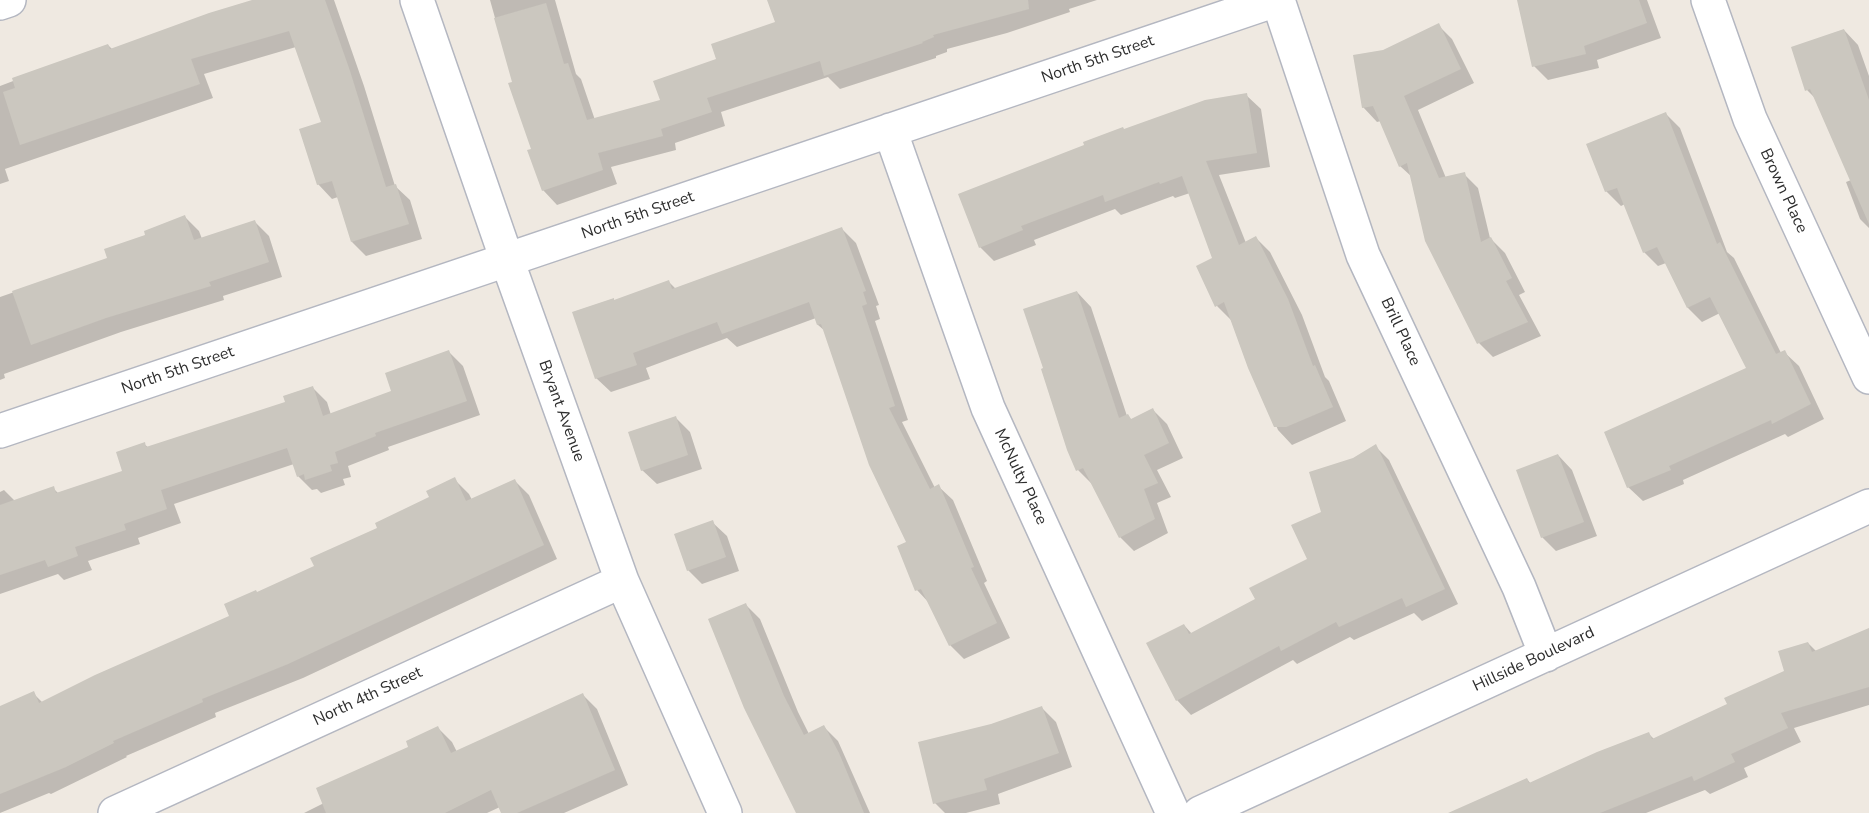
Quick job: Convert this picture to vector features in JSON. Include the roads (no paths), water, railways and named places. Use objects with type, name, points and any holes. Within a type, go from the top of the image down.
[{"type":"street","points":[[0,3],[9,0]]},
{"type":"street","name":"Bryant Avenue","points":[[417,0],[622,581],[725,813]]},
{"type":"street","name":"North 5th Street","points":[[0,431],[1277,0]]},
{"type":"street","name":"Brill Place","points":[[1277,0],[1363,255],[1520,587],[1546,655]]},
{"type":"street","name":"Brown Place","points":[[1708,0],[1750,119],[1869,377]]},
{"type":"street","name":"McNulty Place","points":[[890,130],[988,408],[1173,813]]},
{"type":"street","name":"Hillside Boulevard","points":[[1200,813],[1869,506]]},
{"type":"street","name":"North 4th Street","points":[[115,813],[622,581]]}]
